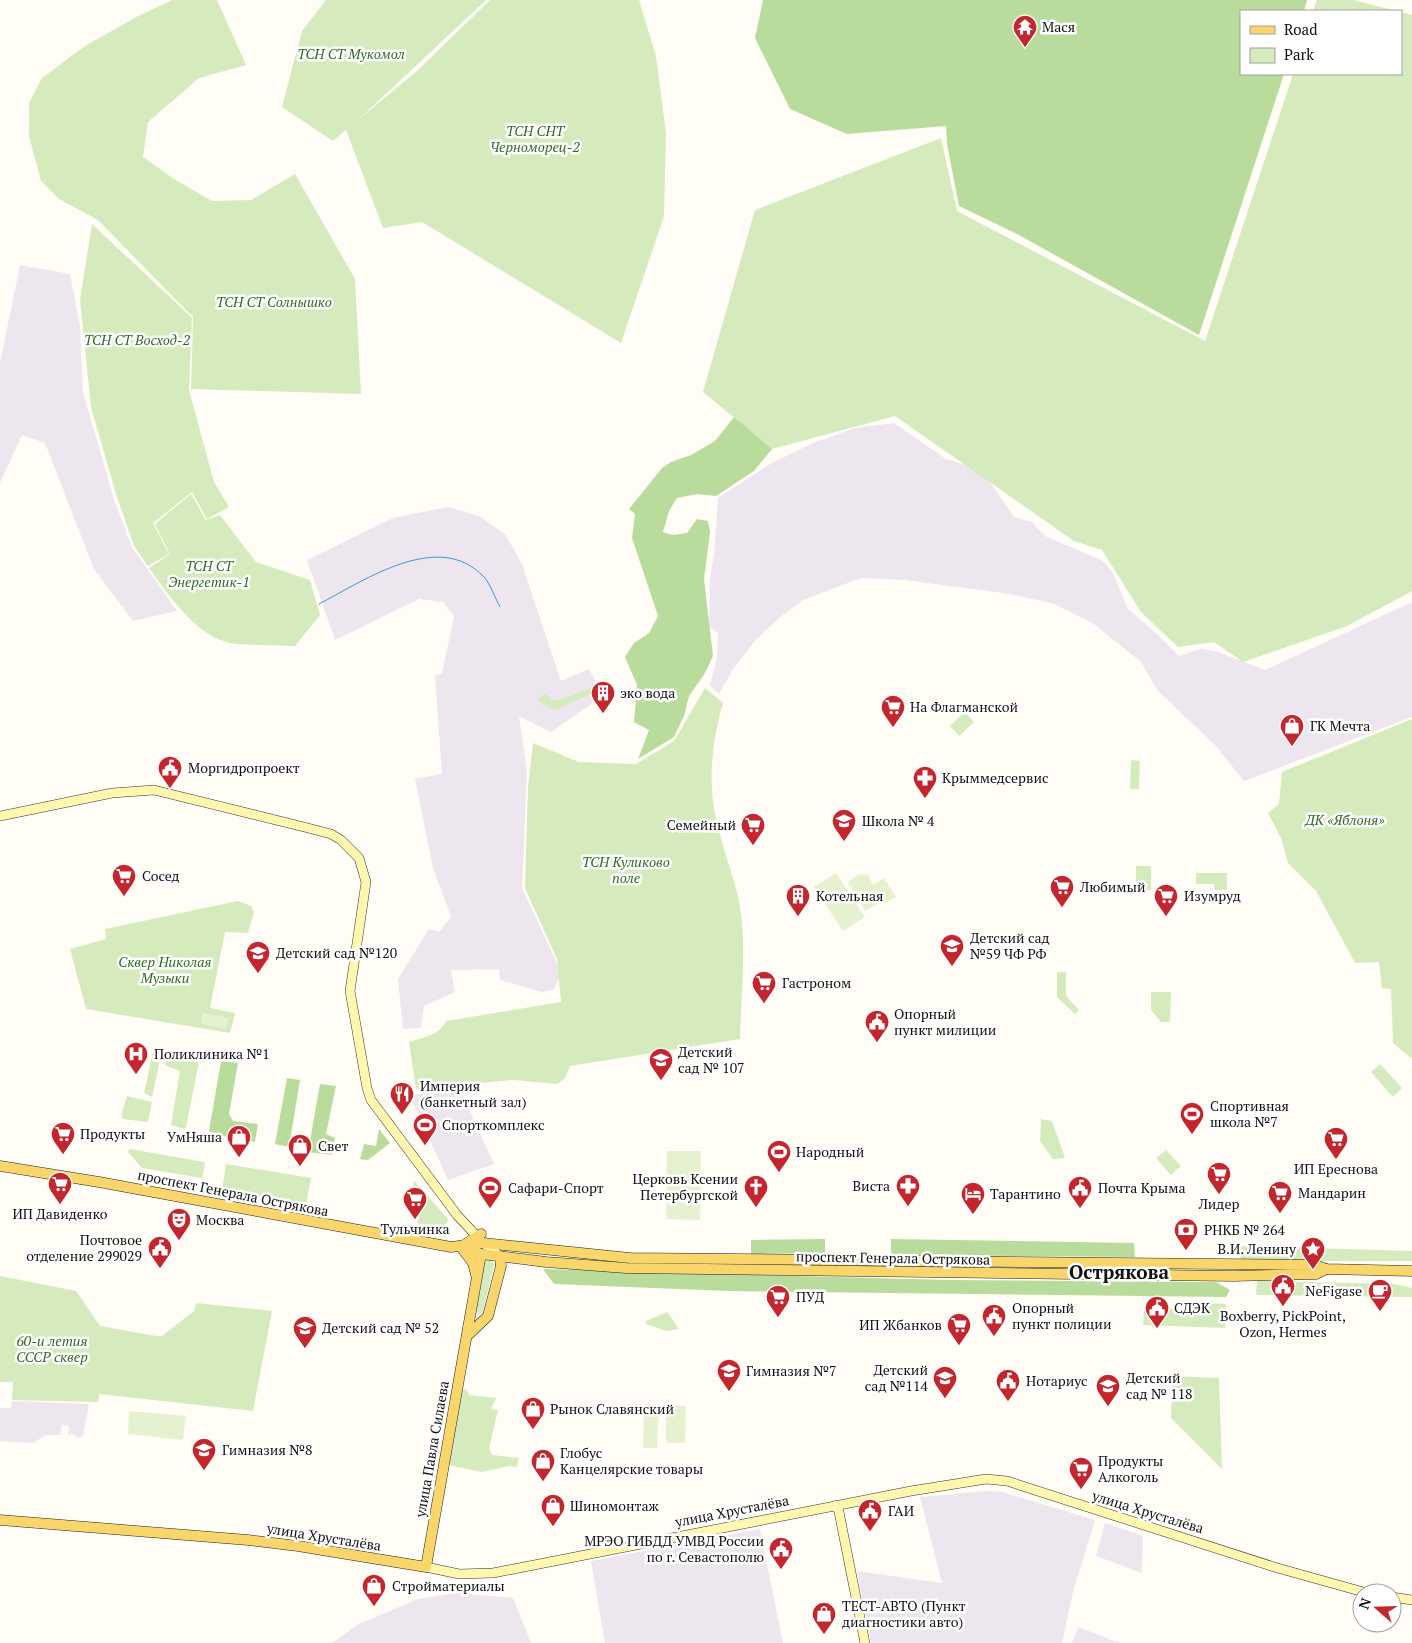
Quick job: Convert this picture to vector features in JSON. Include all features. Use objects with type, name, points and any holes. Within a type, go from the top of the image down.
[{"type":"main road","points":[[0,816],[112,793],[154,790],[223,805],[331,834],[348,846],[359,858],[366,882],[350,991],[367,1088],[376,1108],[457,1216],[480,1241],[461,1247]]},
{"type":"main road","name":"проспект Генерала Острякова","points":[[0,1166],[99,1182],[308,1222],[461,1247],[480,1241],[516,1248],[630,1258],[1315,1265],[1326,1269],[1412,1271]]},
{"type":"main road","points":[[457,1216],[466,1233],[461,1247]]},
{"type":"main road","name":"проспект Генерала Острякова","points":[[480,1241],[500,1256],[546,1262],[626,1268],[1234,1276],[1316,1274],[1326,1269]]},
{"type":"main road","name":"улица Павла Силаева","points":[[426,1567],[472,1312],[480,1241]]},
{"type":"main road","points":[[461,1247],[473,1263],[477,1281]]},
{"type":"main road","points":[[467,1336],[488,1316],[501,1266],[500,1256]]},
{"type":"main road","points":[[472,1312],[479,1318],[488,1316]]},
{"type":"main road","name":"улица Хрусталёва","points":[[0,1520],[248,1540],[298,1546],[459,1574],[493,1572],[836,1505],[986,1479],[1007,1481],[1265,1564],[1352,1589]]},
{"type":"main road","points":[[836,1505],[865,1643]]},
{"type":"shaded area","points":[[20,265],[70,274],[80,326],[83,392],[115,503],[132,547],[177,611],[133,621],[94,569],[45,443],[22,435],[0,483],[0,363]]},
{"type":"shaded area","points":[[894,423],[946,459],[973,467],[990,482],[1014,517],[1032,522],[1045,536],[1103,561],[1113,573],[1128,609],[1179,656],[1200,649],[1215,651],[1265,670],[1412,602],[1412,717],[1244,781],[1215,745],[1157,690],[1141,662],[1094,624],[1055,604],[1010,594],[905,580],[861,578],[803,600],[779,618],[754,642],[732,671],[719,694],[710,685],[717,658],[718,633],[709,627],[710,578],[714,556],[718,498],[770,464],[813,443],[855,428]]},
{"type":"shaded area","points":[[448,507],[479,516],[505,534],[522,564],[561,681],[589,669],[603,696],[551,732],[519,716],[527,772],[522,888],[562,974],[553,990],[541,992],[500,980],[499,969],[451,970],[455,992],[424,1006],[421,1028],[403,1029],[398,979],[429,929],[439,932],[451,917],[433,868],[415,779],[442,774],[435,676],[442,673],[454,616],[443,602],[419,599],[335,640],[307,560],[393,518]]},
{"type":"shaded area","points":[[458,1085],[494,1164],[448,1180],[410,1096]]},
{"type":"shaded area","points":[[12,1401],[89,1404],[83,1436],[78,1438],[71,1433],[68,1436],[69,1426],[62,1425],[60,1435],[46,1435],[33,1443],[0,1441],[0,1408],[11,1408]]},
{"type":"shaded area","points":[[988,1491],[1002,1492],[1095,1520],[1073,1592],[1062,1643],[871,1643],[857,1571],[942,1583],[920,1497]]},
{"type":"shaded area","points":[[1105,1523],[1143,1536],[1142,1573],[1096,1556]]},
{"type":"shaded area","points":[[760,1529],[783,1643],[605,1643],[591,1561]]},
{"type":"shaded area","points":[[457,1593],[513,1598],[531,1643],[332,1643],[359,1624],[418,1599]]},
{"type":"shaded area","points":[[1078,1627],[1120,1643],[1072,1643]]},
{"type":"green space","name":"ТСН СТ Солнышко","points":[[172,0],[217,0],[246,65],[199,78],[148,122],[143,157],[174,179],[212,201],[251,200],[295,174],[355,279],[361,394],[191,389],[193,317],[98,220],[59,199],[41,181],[29,136],[29,103],[42,78],[85,46],[138,16]]},
{"type":"green space","name":"ТСН СНТ Черноморец-2","points":[[326,0],[486,0],[358,120],[417,71],[490,0],[639,0],[656,56],[666,133],[664,216],[621,343],[422,222],[383,228],[346,130],[333,141],[282,107],[302,31]]},
{"type":"green space","points":[[763,0],[1307,0],[1304,10],[1240,10],[1240,75],[1284,75],[1199,335],[1017,234],[959,206],[947,144],[946,126],[847,134],[790,109],[755,38]]},
{"type":"green space","points":[[1317,0],[1354,0],[1392,10],[1313,10]]},
{"type":"green space","points":[[1402,12],[1412,15],[1412,591],[1347,626],[1243,662],[1214,642],[1178,647],[1141,612],[1102,550],[1074,541],[895,416],[772,449],[703,392],[755,210],[941,138],[957,211],[1205,341],[1293,75],[1402,75]]},
{"type":"green space","name":"ТСН СТ Восход-2","points":[[92,224],[192,318],[189,390],[214,482],[229,507],[207,519],[192,492],[153,523],[169,554],[148,566],[134,546],[116,494],[91,407],[80,300]]},
{"type":"green space","points":[[734,417],[772,449],[754,471],[716,496],[697,494],[677,498],[669,511],[663,532],[673,535],[687,533],[697,519],[708,521],[710,532],[704,579],[713,656],[705,673],[689,696],[684,716],[674,737],[638,759],[649,730],[634,722],[637,685],[625,657],[634,643],[649,633],[658,616],[632,538],[635,514],[629,509],[662,468],[671,462],[691,455],[715,441]]},
{"type":"green space","name":"ТСН СТ Энергетик-1","points":[[191,494],[206,520],[220,515],[256,562],[310,580],[320,615],[295,646],[241,644],[214,638],[182,611],[149,568],[170,554],[155,524]]},
{"type":"green space","points":[[591,688],[593,693],[555,710],[547,707],[538,699],[545,693],[551,700],[559,700]]},
{"type":"green space","name":"ТСН Куликово поле","points":[[705,688],[723,703],[715,736],[712,786],[716,818],[741,913],[743,960],[740,1039],[570,1066],[565,1078],[557,1084],[514,1080],[416,1089],[409,1042],[435,1033],[446,1021],[561,1002],[557,959],[525,888],[528,788],[533,743],[579,762],[636,764],[674,741]]},
{"type":"green space","points":[[965,712],[974,722],[959,736],[950,726]]},
{"type":"green space","name":"ДК «Яблоня»","points":[[1412,719],[1412,1059],[1393,1043],[1391,989],[1382,988],[1379,962],[1355,963],[1316,891],[1288,863],[1281,838],[1268,813],[1279,804],[1282,772]]},
{"type":"green space","points":[[1131,760],[1140,761],[1139,789],[1130,789]]},
{"type":"green space","points":[[1136,866],[1151,866],[1151,890],[1136,890]]},
{"type":"green space","points":[[836,873],[865,917],[843,931],[814,887]]},
{"type":"green space","points":[[1196,873],[1227,873],[1227,890],[1215,890],[1214,884],[1196,884]]},
{"type":"green space","points":[[859,874],[868,875],[873,885],[884,878],[896,897],[884,904],[875,890],[880,902],[865,911],[848,882]]},
{"type":"green space","name":"Сквер Николая Музыки","points":[[238,901],[251,906],[254,912],[248,933],[225,932],[210,1008],[235,1013],[230,1033],[86,1009],[70,949],[106,939],[105,929]]},
{"type":"green space","points":[[1057,972],[1066,972],[1066,996],[1079,1010],[1075,1014],[1057,997]]},
{"type":"green space","points":[[1151,992],[1171,992],[1170,1022],[1161,1022],[1151,1010]]},
{"type":"green space","points":[[203,1013],[229,1018],[226,1029],[201,1024]]},
{"type":"green space","points":[[153,1052],[161,1055],[152,1097],[144,1093]]},
{"type":"green space","points":[[168,1055],[199,1062],[186,1127],[184,1129],[171,1125],[180,1071],[165,1065]]},
{"type":"green space","points":[[221,1061],[238,1063],[229,1114],[233,1121],[258,1124],[255,1142],[213,1134],[209,1131]]},
{"type":"green space","points":[[1380,1064],[1402,1088],[1393,1097],[1371,1072]]},
{"type":"green space","points":[[287,1078],[300,1080],[289,1147],[275,1144]]},
{"type":"green space","points":[[320,1084],[336,1086],[326,1134],[335,1138],[332,1155],[308,1152]]},
{"type":"green space","points":[[127,1096],[152,1102],[148,1122],[123,1119],[121,1116]]},
{"type":"green space","points":[[1041,1119],[1052,1121],[1065,1158],[1053,1159],[1040,1141]]},
{"type":"green space","points":[[379,1129],[390,1143],[368,1160],[360,1159],[364,1144],[376,1146]]},
{"type":"green space","points":[[130,1149],[204,1162],[202,1178],[142,1168],[128,1152]]},
{"type":"green space","points":[[1166,1150],[1181,1166],[1171,1175],[1156,1158]]},
{"type":"green space","points":[[667,1151],[701,1151],[700,1220],[666,1219]]},
{"type":"green space","points":[[226,1164],[311,1178],[306,1205],[222,1190]]},
{"type":"green space","points":[[414,1181],[448,1219],[445,1229],[417,1223],[420,1217],[410,1213]]},
{"type":"green space","points":[[825,1239],[825,1253],[751,1254],[751,1240]]},
{"type":"green space","points":[[891,1239],[1134,1243],[1135,1257],[891,1255]]},
{"type":"green space","points":[[1241,1246],[1412,1251],[1412,1261],[1240,1261]]},
{"type":"green space","points":[[487,1260],[493,1262],[494,1265],[483,1311],[479,1315],[476,1310],[483,1264]]},
{"type":"green space","points":[[543,1269],[948,1280],[1216,1282],[1230,1290],[1226,1297],[728,1291],[554,1284]]},
{"type":"green space","name":"60-и летия СССР сквер","points":[[0,1276],[76,1291],[100,1326],[156,1336],[162,1336],[194,1311],[196,1303],[272,1311],[253,1411],[99,1394],[98,1402],[12,1400],[13,1382],[0,1382]]},
{"type":"green space","points":[[1257,1281],[1395,1284],[1412,1288],[1412,1297],[1256,1295]]},
{"type":"green space","points":[[1196,1303],[1226,1304],[1225,1328],[1143,1325],[1144,1308],[1196,1309]]},
{"type":"green space","points":[[667,1312],[679,1329],[667,1331],[646,1324],[646,1321]]},
{"type":"green space","points":[[1172,1376],[1219,1378],[1222,1469],[1171,1418]]},
{"type":"green space","points":[[466,1389],[469,1395],[496,1398],[491,1409],[498,1410],[489,1448],[492,1455],[519,1458],[517,1467],[509,1466],[482,1472],[452,1466],[449,1463],[461,1391]]},
{"type":"green space","points":[[666,1405],[686,1406],[685,1443],[666,1443]]},
{"type":"green space","points":[[644,1407],[659,1407],[657,1448],[643,1448]]},
{"type":"green space","points":[[129,1411],[186,1416],[183,1440],[128,1434]]},
{"type":"waterway","points":[[319,604],[380,572],[402,564],[424,558],[446,558],[466,563],[484,577],[500,607]]},
{"type":"place","name":"Мася","points":[[1025,48]]},
{"type":"place","name":"эко вода","points":[[603,714]]},
{"type":"place","name":"На Флагманской","points":[[893,728]]},
{"type":"place","name":"ГК Мечта","points":[[1292,747]]},
{"type":"place","name":"Моргидропроект","points":[[170,789]]},
{"type":"place","name":"Крыммедсервис","points":[[925,799]]},
{"type":"place","name":"Школа № 4","points":[[844,842]]},
{"type":"place","name":"Семейный","points":[[753,846]]},
{"type":"place","name":"Сосед","points":[[124,897]]},
{"type":"place","name":"Любимый","points":[[1062,908]]},
{"type":"place","name":"Котельная","points":[[798,917]]},
{"type":"place","name":"Изумруд","points":[[1166,917]]},
{"type":"place","name":"Детский сад №59 ЧФ РФ","points":[[952,967]]},
{"type":"place","name":"Детский сад №120","points":[[258,974]]},
{"type":"place","name":"Гастроном","points":[[764,1004]]},
{"type":"place","name":"Опорный пункт милиции","points":[[877,1043]]},
{"type":"place","name":"Поликлиника №1","points":[[136,1075]]},
{"type":"place","name":"Детский сад № 107","points":[[661,1081]]},
{"type":"place","name":"Империя (банкетный зал)","points":[[402,1115]]},
{"type":"place","name":"Спортивная школа №7","points":[[1192,1135]]},
{"type":"place","name":"Спорткомплекс","points":[[425,1146]]},
{"type":"place","name":"Продукты","points":[[63,1155]]},
{"type":"place","name":"УмНяша","points":[[239,1158]]},
{"type":"place","name":"ИП Ереснова","points":[[1336,1160]]},
{"type":"place","name":"Свет","points":[[300,1167]]},
{"type":"place","name":"Народный","points":[[779,1173]]},
{"type":"place","name":"Лидер","points":[[1219,1195]]},
{"type":"place","name":"ИП Давиденко","points":[[60,1205]]},
{"type":"place","name":"Виста","points":[[908,1207]]},
{"type":"place","name":"Церковь Ксении Петербургской","points":[[756,1208]]},
{"type":"place","name":"Сафари-Спорт","points":[[490,1209]]},
{"type":"place","name":"Почта Крыма","points":[[1080,1209]]},
{"type":"place","name":"Мандарин","points":[[1280,1214]]},
{"type":"place","name":"Тарантино","points":[[973,1215]]},
{"type":"place","name":"Тульчинка","points":[[415,1220]]},
{"type":"place","name":"Москва","points":[[179,1241]]},
{"type":"place","name":"РНКБ № 264","points":[[1186,1251]]},
{"type":"place","name":"Почтовое отделение 299029","points":[[160,1269]]},
{"type":"place","name":"В.И. Ленину","points":[[1313,1270]]},
{"type":"place","name":"Boxberry, PickPoint, Ozon, Hermes","points":[[1283,1307]]},
{"type":"place","name":"NeFigase","points":[[1380,1312]]},
{"type":"place","name":"ПУД","points":[[778,1318]]},
{"type":"place","name":"СДЭК","points":[[1157,1329]]},
{"type":"place","name":"Опорный пункт полиции","points":[[994,1337]]},
{"type":"place","name":"ИП Жбанков","points":[[959,1346]]},
{"type":"place","name":"Детский сад № 52","points":[[305,1349]]},
{"type":"place","name":"Гимназия №7","points":[[729,1392]]},
{"type":"place","name":"Детский сад №114","points":[[945,1399]]},
{"type":"place","name":"Нотариус","points":[[1008,1402]]},
{"type":"place","name":"Детский сад № 118","points":[[1108,1407]]},
{"type":"place","name":"Рынок Славянский","points":[[533,1430]]},
{"type":"place","name":"Гимназия №8","points":[[204,1471]]},
{"type":"place","name":"Глобус Канцелярские товары","points":[[543,1482]]},
{"type":"place","name":"Продукты Алкоголь","points":[[1081,1490]]},
{"type":"place","name":"Шиномонтаж","points":[[553,1527]]},
{"type":"place","name":"ГАИ","points":[[870,1532]]},
{"type":"place","name":"МРЭО ГИБДД УМВД России по г. Севастополю","points":[[781,1570]]},
{"type":"place","name":"Стройматериалы","points":[[374,1607]]},
{"type":"place","name":"ТЕСТ-АВТО (Пункт диагностики авто)","points":[[824,1635]]},
{"type":"district","name":"Острякова","points":[[1119,1272]]},
{"type":"park label","name":"ТСН СТ Мукомол","points":[[351,54]]}]
